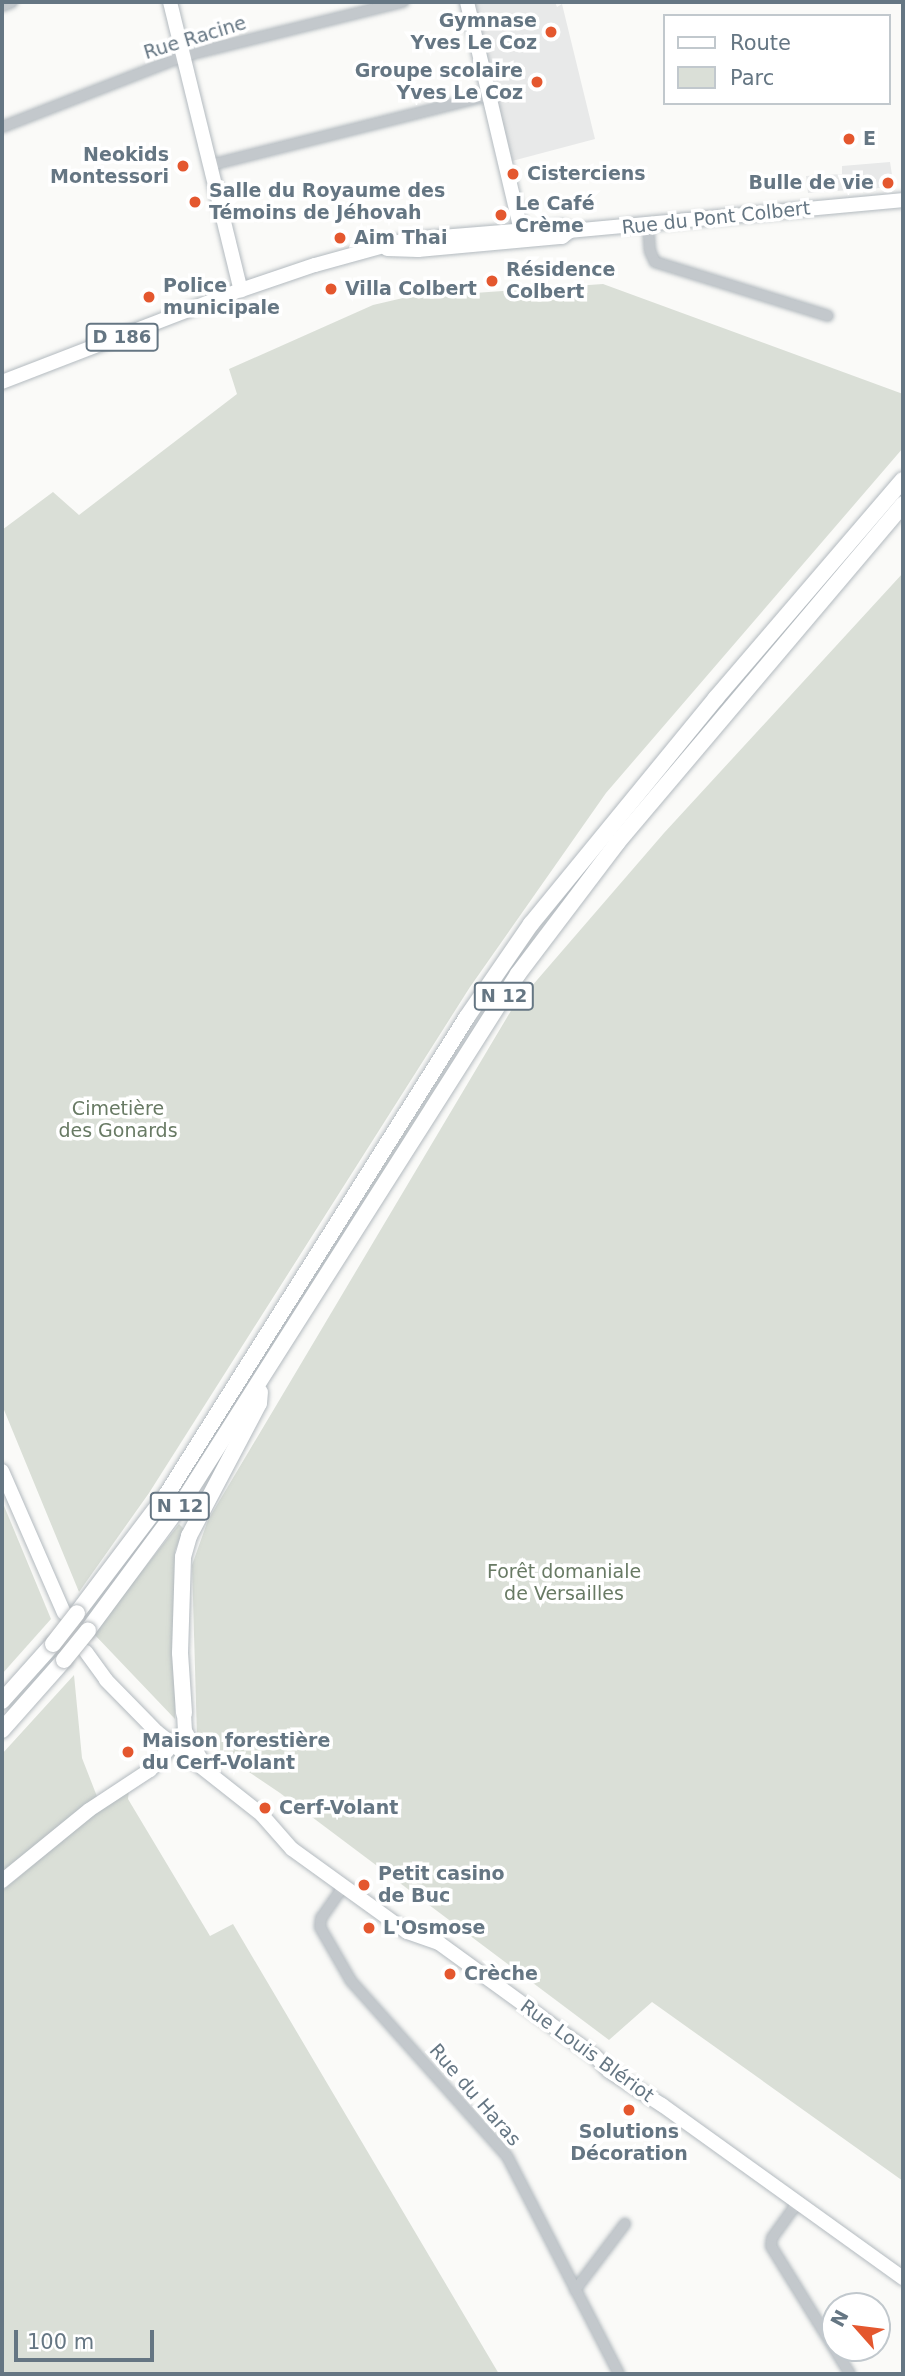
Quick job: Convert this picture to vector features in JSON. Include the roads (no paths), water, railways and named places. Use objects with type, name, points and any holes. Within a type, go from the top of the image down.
[{"type":"highway","name":"N 12","points":[[2,1701],[53,1644],[70,1613],[167,1494],[460,1028],[531,924],[708,709],[903,480]]},
{"type":"highway","name":"N 12","points":[[2,1730],[88,1630],[182,1503],[481,1030],[572,900],[903,503]]},
{"type":"highway","points":[[184,1713],[180,1653],[183,1557],[189,1536],[259,1403],[263,1376]]},
{"type":"main road","points":[[170,2],[241,290]]},
{"type":"main road","points":[[467,2],[522,235]]},
{"type":"main road","name":"Rue du Pont Colbert","points":[[241,290],[315,265],[383,248],[418,250],[522,235],[562,237],[570,232],[903,200]]},
{"type":"main road","name":"D 186","points":[[2,382],[241,290]]},
{"type":"main road","points":[[2,1471],[70,1613]]},
{"type":"main road","name":"Rue Louis Blériot","points":[[86,1652],[106,1680],[173,1747],[262,1815],[292,1849],[407,1932],[439,1943],[597,2058],[618,2077],[903,2278]]},
{"type":"main road","points":[[184,1713],[186,1731],[205,1764],[208,1775]]},
{"type":"main road","points":[[2,1881],[89,1810],[150,1770],[186,1731]]},
{"type":"street","points":[[2,6],[12,2]]},
{"type":"street","name":"Rue Racine","points":[[2,127],[184,56],[403,2]]},
{"type":"street","points":[[211,165],[489,95]]},
{"type":"street","points":[[648,224],[650,251],[655,262],[828,316]]},
{"type":"street","name":"Rue du Haras","points":[[343,1887],[321,1918],[320,1927],[351,1981],[506,2156],[619,2374]]},
{"type":"street","points":[[798,2202],[772,2238],[771,2246],[850,2374]]},
{"type":"street","points":[[575,2290],[625,2224]]},
{"type":"place","name":"Gymnase Yves Le Coz","points":[[551,32]]},
{"type":"place","name":"Groupe scolaire Yves Le Coz","points":[[537,82]]},
{"type":"place","name":"E","points":[[849,139]]},
{"type":"place","name":"Neokids Montessori","points":[[183,166]]},
{"type":"place","name":"Cisterciens","points":[[513,174]]},
{"type":"place","name":"Bulle de vie","points":[[888,183]]},
{"type":"place","name":"Salle du Royaume des Témoins de Jéhovah","points":[[195,202]]},
{"type":"place","name":"Le Café Crème","points":[[501,215]]},
{"type":"place","name":"Aim Thai","points":[[340,238]]},
{"type":"place","name":"Résidence Colbert","points":[[492,281]]},
{"type":"place","name":"Villa Colbert","points":[[331,289]]},
{"type":"place","name":"Police municipale","points":[[149,297]]},
{"type":"place","name":"Maison forestière du Cerf-Volant","points":[[128,1752]]},
{"type":"place","name":"Cerf-Volant","points":[[265,1808]]},
{"type":"place","name":"Petit casino de Buc","points":[[364,1885]]},
{"type":"place","name":"L'Osmose","points":[[369,1928]]},
{"type":"place","name":"Crèche","points":[[450,1974]]},
{"type":"place","name":"Solutions Décoration","points":[[629,2110]]},
{"type":"park label","name":"Cimetière des Gonards","points":[[118,1120]]},
{"type":"park label","name":"Forêt domaniale de Versailles","points":[[564,1583]]}]
